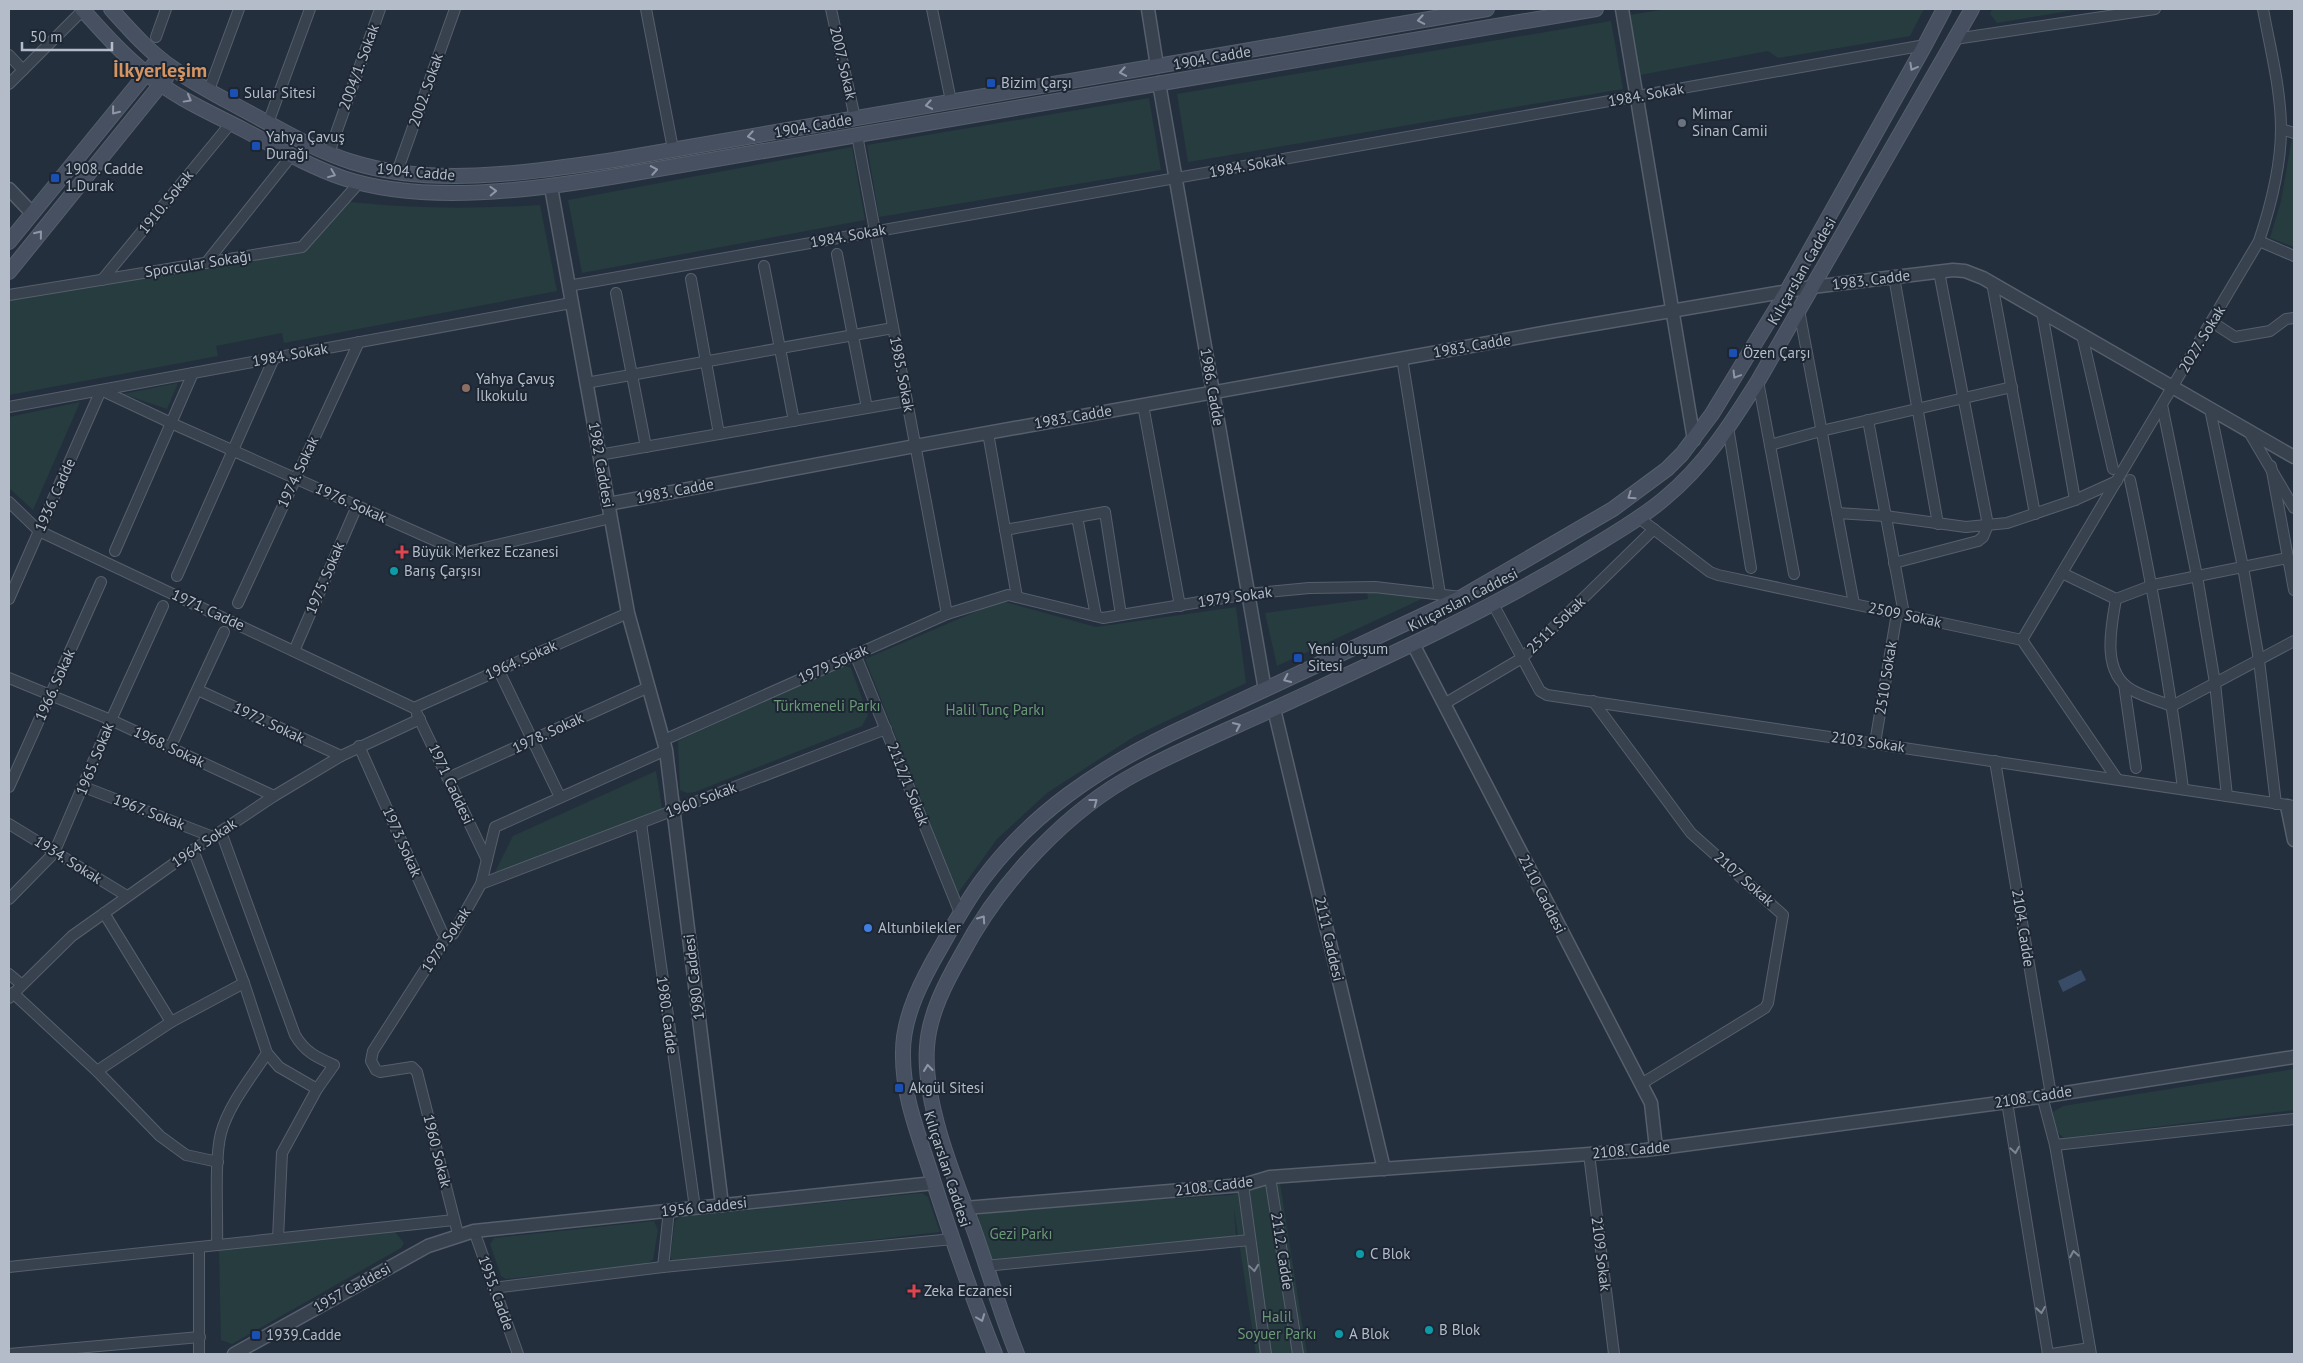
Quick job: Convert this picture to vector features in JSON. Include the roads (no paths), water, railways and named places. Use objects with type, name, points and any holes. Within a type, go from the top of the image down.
[{"type":"main road","name":"1904. Cadde","points":[[82,9],[120,50],[146,74],[231,123],[292,155],[326,171],[359,182],[397,189],[447,192],[551,187],[1596,9]]},
{"type":"main road","name":"1904. Cadde","points":[[111,9],[133,34],[173,69],[268,123],[329,153],[351,161],[397,172],[474,175],[548,170],[1487,9]]},
{"type":"main road","name":"Kılıçarslan Caddesi","points":[[995,1354],[953,1240],[913,1119],[904,1076],[903,1050],[905,1031],[918,990],[960,913],[983,879],[1023,832],[1066,795],[1129,754],[1462,597],[1613,509],[1667,469],[1694,440],[1712,414],[1787,291],[1944,9]]},
{"type":"main road","name":"Kılıçarslan Caddesi","points":[[1017,1354],[965,1208],[934,1112],[927,1068],[927,1045],[938,1002],[974,930],[1001,892],[1036,854],[1076,815],[1108,791],[1138,773],[1413,644],[1493,604],[1639,518],[1686,479],[1705,459],[1728,428],[1758,381],[1972,9]]},
{"type":"main road","points":[[9,242],[159,58]]},
{"type":"main road","points":[[9,272],[173,69]]},
{"type":"main road","points":[[548,170],[551,187]]},
{"type":"main road","points":[[1265,690],[1274,709]]},
{"type":"street","points":[[9,84],[82,9]]},
{"type":"street","points":[[156,38],[166,9]]},
{"type":"street","points":[[209,90],[239,9]]},
{"type":"street","points":[[268,123],[310,9]]},
{"type":"street","name":"2004/1. Sokak","points":[[329,153],[380,9]]},
{"type":"street","name":"2002. Sokak","points":[[397,172],[455,9]]},
{"type":"street","points":[[646,9],[673,149]]},
{"type":"street","name":"2007. Sokak","points":[[831,9],[855,118]]},
{"type":"street","points":[[932,9],[951,101]]},
{"type":"street","points":[[1148,9],[1158,66]]},
{"type":"street","points":[[1622,9],[1694,440]]},
{"type":"street","points":[[1956,39],[2155,9]]},
{"type":"street","name":"2027. Sokak","points":[[2022,640],[2259,241],[2274,187],[2281,129],[2277,90],[2263,9]]},
{"type":"street","name":"1984. Sokak","points":[[568,286],[1925,45]]},
{"type":"street","points":[[9,55],[23,70]]},
{"type":"street","name":"1986. Cadde","points":[[1159,83],[1265,690]]},
{"type":"street","name":"1910. Sokak","points":[[102,280],[231,123]]},
{"type":"street","points":[[2281,129],[2294,133]]},
{"type":"street","name":"1985. Sokak","points":[[857,135],[947,614]]},
{"type":"street","points":[[206,263],[292,155]]},
{"type":"street","name":"Sporcular Sokağı","points":[[9,295],[302,247],[359,182]]},
{"type":"street","name":"1982 Caddesi","points":[[551,187],[628,613],[665,745]]},
{"type":"street","points":[[9,188],[32,213]]},
{"type":"street","points":[[2259,241],[2294,256]]},
{"type":"street","points":[[837,254],[867,408]]},
{"type":"street","points":[[764,266],[794,421]]},
{"type":"street","name":"1983. Cadde","points":[[608,504],[1213,392],[1787,291],[1894,277],[1965,271],[1992,283],[2294,457]]},
{"type":"street","points":[[1894,563],[1978,540],[1983,537],[1988,525],[1939,272]]},
{"type":"street","points":[[1894,277],[1938,524]]},
{"type":"street","points":[[691,279],[719,434]]},
{"type":"street","points":[[1992,283],[2035,514]]},
{"type":"street","points":[[616,293],[646,447]]},
{"type":"street","name":"1984. Sokak","points":[[9,407],[571,303]]},
{"type":"street","points":[[1799,310],[1854,604]]},
{"type":"street","points":[[2042,312],[2075,500]]},
{"type":"street","points":[[2212,322],[2236,337],[2270,331],[2286,319],[2294,318]]},
{"type":"street","points":[[586,383],[894,328]]},
{"type":"street","points":[[2082,335],[2112,469]]},
{"type":"street","name":"1974. Sokak","points":[[238,603],[359,342]]},
{"type":"street","points":[[176,576],[274,358]]},
{"type":"street","points":[[1402,358],[1440,594]]},
{"type":"street","points":[[115,551],[193,373]]},
{"type":"street","points":[[1758,381],[1794,574]]},
{"type":"street","points":[[1770,445],[1821,431],[2012,387]]},
{"type":"street","name":"1976. Sokak","points":[[101,390],[232,451],[464,553],[611,518]]},
{"type":"street","name":"1936. Cadde","points":[[9,599],[101,390]]},
{"type":"street","points":[[599,455],[907,401]]},
{"type":"street","points":[[1143,405],[1180,606]]},
{"type":"street","points":[[2162,405],[2215,683],[2227,796]]},
{"type":"street","points":[[2210,409],[2243,567],[2294,840]]},
{"type":"street","points":[[1868,420],[1894,563],[1900,614]]},
{"type":"street","points":[[1728,428],[1751,568]]},
{"type":"street","points":[[2248,431],[2271,466],[2294,508]]},
{"type":"street","points":[[988,433],[1017,597]]},
{"type":"street","points":[[2271,466],[2294,590]]},
{"type":"street","points":[[2130,480],[2153,585],[2183,789]]},
{"type":"street","points":[[1837,513],[1885,516],[1966,527],[2007,523],[2075,500],[2116,481]]},
{"type":"street","name":"1971. Cadde","points":[[9,502],[39,531],[414,708]]},
{"type":"street","name":"1975. Sokak","points":[[294,651],[357,506]]},
{"type":"street","points":[[1005,530],[1105,512],[1121,615]]},
{"type":"street","points":[[1076,517],[1096,616]]},
{"type":"street","name":"2509 Sokak","points":[[1639,518],[1714,574],[2022,640]]},
{"type":"street","name":"2511 Sokak","points":[[1444,704],[1522,658],[1654,529]]},
{"type":"street","points":[[2062,573],[2116,599],[2153,585],[2288,558]]},
{"type":"street","name":"1966. Sokak","points":[[9,787],[101,582]]},
{"type":"street","name":"1979 Sokak","points":[[416,1069],[412,1067],[380,1072],[372,1067],[371,1056],[446,937],[453,934],[481,884],[494,829],[497,825],[560,797],[856,654],[947,614],[1005,595],[1103,618],[1248,594],[1346,586],[1462,597]]},
{"type":"street","points":[[2116,599],[2110,636],[2115,670],[2124,684],[2132,690],[2172,706],[2259,660],[2293,645]]},
{"type":"street","name":"2103 Sokak","points":[[1493,604],[1540,691],[1543,693],[2286,805]]},
{"type":"street","name":"1965. Sokak","points":[[9,899],[54,853],[84,787],[111,720],[163,606]]},
{"type":"street","name":"1964. Sokak","points":[[414,708],[628,613]]},
{"type":"street","name":"2510 Sokak","points":[[1875,743],[1900,614]]},
{"type":"street","points":[[170,748],[224,632]]},
{"type":"street","points":[[2022,640],[2117,779]]},
{"type":"street","name":"2110 Caddesi","points":[[1413,644],[1652,1106],[1656,1148]]},
{"type":"street","name":"2112/1 Sokak","points":[[856,654],[960,913]]},
{"type":"street","points":[[499,671],[560,797]]},
{"type":"street","name":"1968. Sokak","points":[[9,678],[111,720],[274,796]]},
{"type":"street","points":[[2124,684],[2136,768]]},
{"type":"street","name":"1978. Sokak","points":[[448,778],[649,687]]},
{"type":"street","name":"1972. Sokak","points":[[198,690],[341,756]]},
{"type":"street","name":"2107 Sokak","points":[[1593,702],[1691,834],[1783,915],[1768,1003],[1765,1008],[1641,1084]]},
{"type":"street","name":"1971 Caddesi","points":[[414,708],[486,860]]},
{"type":"street","name":"2111 Caddesi","points":[[1274,709],[1384,1169]]},
{"type":"street","name":"1964 Sokak","points":[[11,995],[72,936],[193,850],[274,796],[341,756],[420,719]]},
{"type":"street","name":"1960 Sokak","points":[[481,884],[886,729]]},
{"type":"street","name":"1980 Caddesi","points":[[665,745],[722,1205]]},
{"type":"street","name":"1973 Sokak","points":[[359,746],[442,932],[446,937]]},
{"type":"street","name":"2104. Cadde","points":[[1995,761],[2055,1145],[2091,1351]]},
{"type":"street","name":"1967. Sokak","points":[[84,787],[217,834]]},
{"type":"street","name":"1980. Cadde","points":[[641,822],[695,1208]]},
{"type":"street","name":"1934. Sokak","points":[[9,824],[127,896]]},
{"type":"street","points":[[217,834],[295,1034],[302,1047],[311,1055],[334,1065],[317,1089],[282,1153],[278,1238]]},
{"type":"street","points":[[193,850],[244,983],[266,1053],[279,1067],[317,1089]]},
{"type":"street","points":[[104,913],[171,1022]]},
{"type":"street","points":[[9,974],[21,984]]},
{"type":"street","points":[[97,1071],[171,1022],[244,983]]},
{"type":"street","points":[[11,995],[97,1071],[160,1136],[186,1154],[218,1162]]},
{"type":"street","points":[[217,1245],[218,1162],[221,1133],[238,1098],[266,1053]]},
{"type":"street","name":"2108. Cadde","points":[[965,1208],[1243,1185],[1270,1177],[1656,1148],[2007,1102],[2294,1057]]},
{"type":"street","name":"1960 Sokak","points":[[416,1069],[458,1234]]},
{"type":"street","points":[[2007,1102],[2050,1354],[2091,1351]]},
{"type":"street","points":[[2055,1145],[2294,1119]]},
{"type":"street","name":"2109 Sokak","points":[[1589,1154],[1614,1354]]},
{"type":"street","name":"2112. Cadde","points":[[1270,1177],[1298,1354]]},
{"type":"street","name":"1956 Caddesi","points":[[474,1231],[934,1183]]},
{"type":"street","name":"2112. Cadde","points":[[1243,1185],[1266,1354]]},
{"type":"street","points":[[663,1267],[669,1210]]},
{"type":"street","points":[[9,1267],[454,1220]]},
{"type":"street","name":"1957 Caddesi","points":[[234,1354],[428,1246],[458,1234],[474,1231]]},
{"type":"street","name":"1955. Cadde","points":[[474,1231],[518,1354]]},
{"type":"street","points":[[493,1288],[663,1267],[953,1240]]},
{"type":"street","points":[[985,1266],[1250,1240]]},
{"type":"street","points":[[199,1246],[200,1354]]},
{"type":"street","points":[[9,1354],[200,1336]]},
{"type":"water","points":[[2081,970],[2086,980],[2063,992],[2058,981]]},
{"type":"place","name":"Bizim Çarşı","points":[[991,83]]},
{"type":"place","name":"Sular Sitesi","points":[[234,93]]},
{"type":"place","name":"Mimar Sinan Camii","points":[[1682,123]]},
{"type":"place","name":"Yahya Çavuş Durağı","points":[[256,146]]},
{"type":"place","name":"1908. Cadde 1.Durak","points":[[55,178]]},
{"type":"place","name":"Özen Çarşı","points":[[1733,353]]},
{"type":"place","name":"Yahya Çavuş İlkokulu","points":[[466,388]]},
{"type":"place","name":"Büyük Merkez Eczanesi","points":[[402,552]]},
{"type":"place","name":"Barış Çarşısı","points":[[394,571]]},
{"type":"place","name":"Yeni Oluşum Sitesi","points":[[1298,658]]},
{"type":"place","name":"Altunbilekler","points":[[868,928]]},
{"type":"place","name":"Akgül Sitesi","points":[[899,1088]]},
{"type":"place","name":"C Blok","points":[[1360,1254]]},
{"type":"place","name":"Zeka Eczanesi","points":[[914,1291]]},
{"type":"place","name":"B Blok","points":[[1429,1330]]},
{"type":"place","name":"A Blok","points":[[1339,1334]]},
{"type":"place","name":"1939.Cadde","points":[[256,1335]]},
{"type":"district","name":"İlkyerleşim","points":[[160,70]]},
{"type":"park label","name":"Türkmeneli Parkı","points":[[827,706]]},
{"type":"park label","name":"Halil Tunç Parkı","points":[[995,710]]},
{"type":"park label","name":"Gezi Parkı","points":[[1021,1234]]},
{"type":"park label","name":"Halil Soyuer Parkı","points":[[1277,1326]]}]
